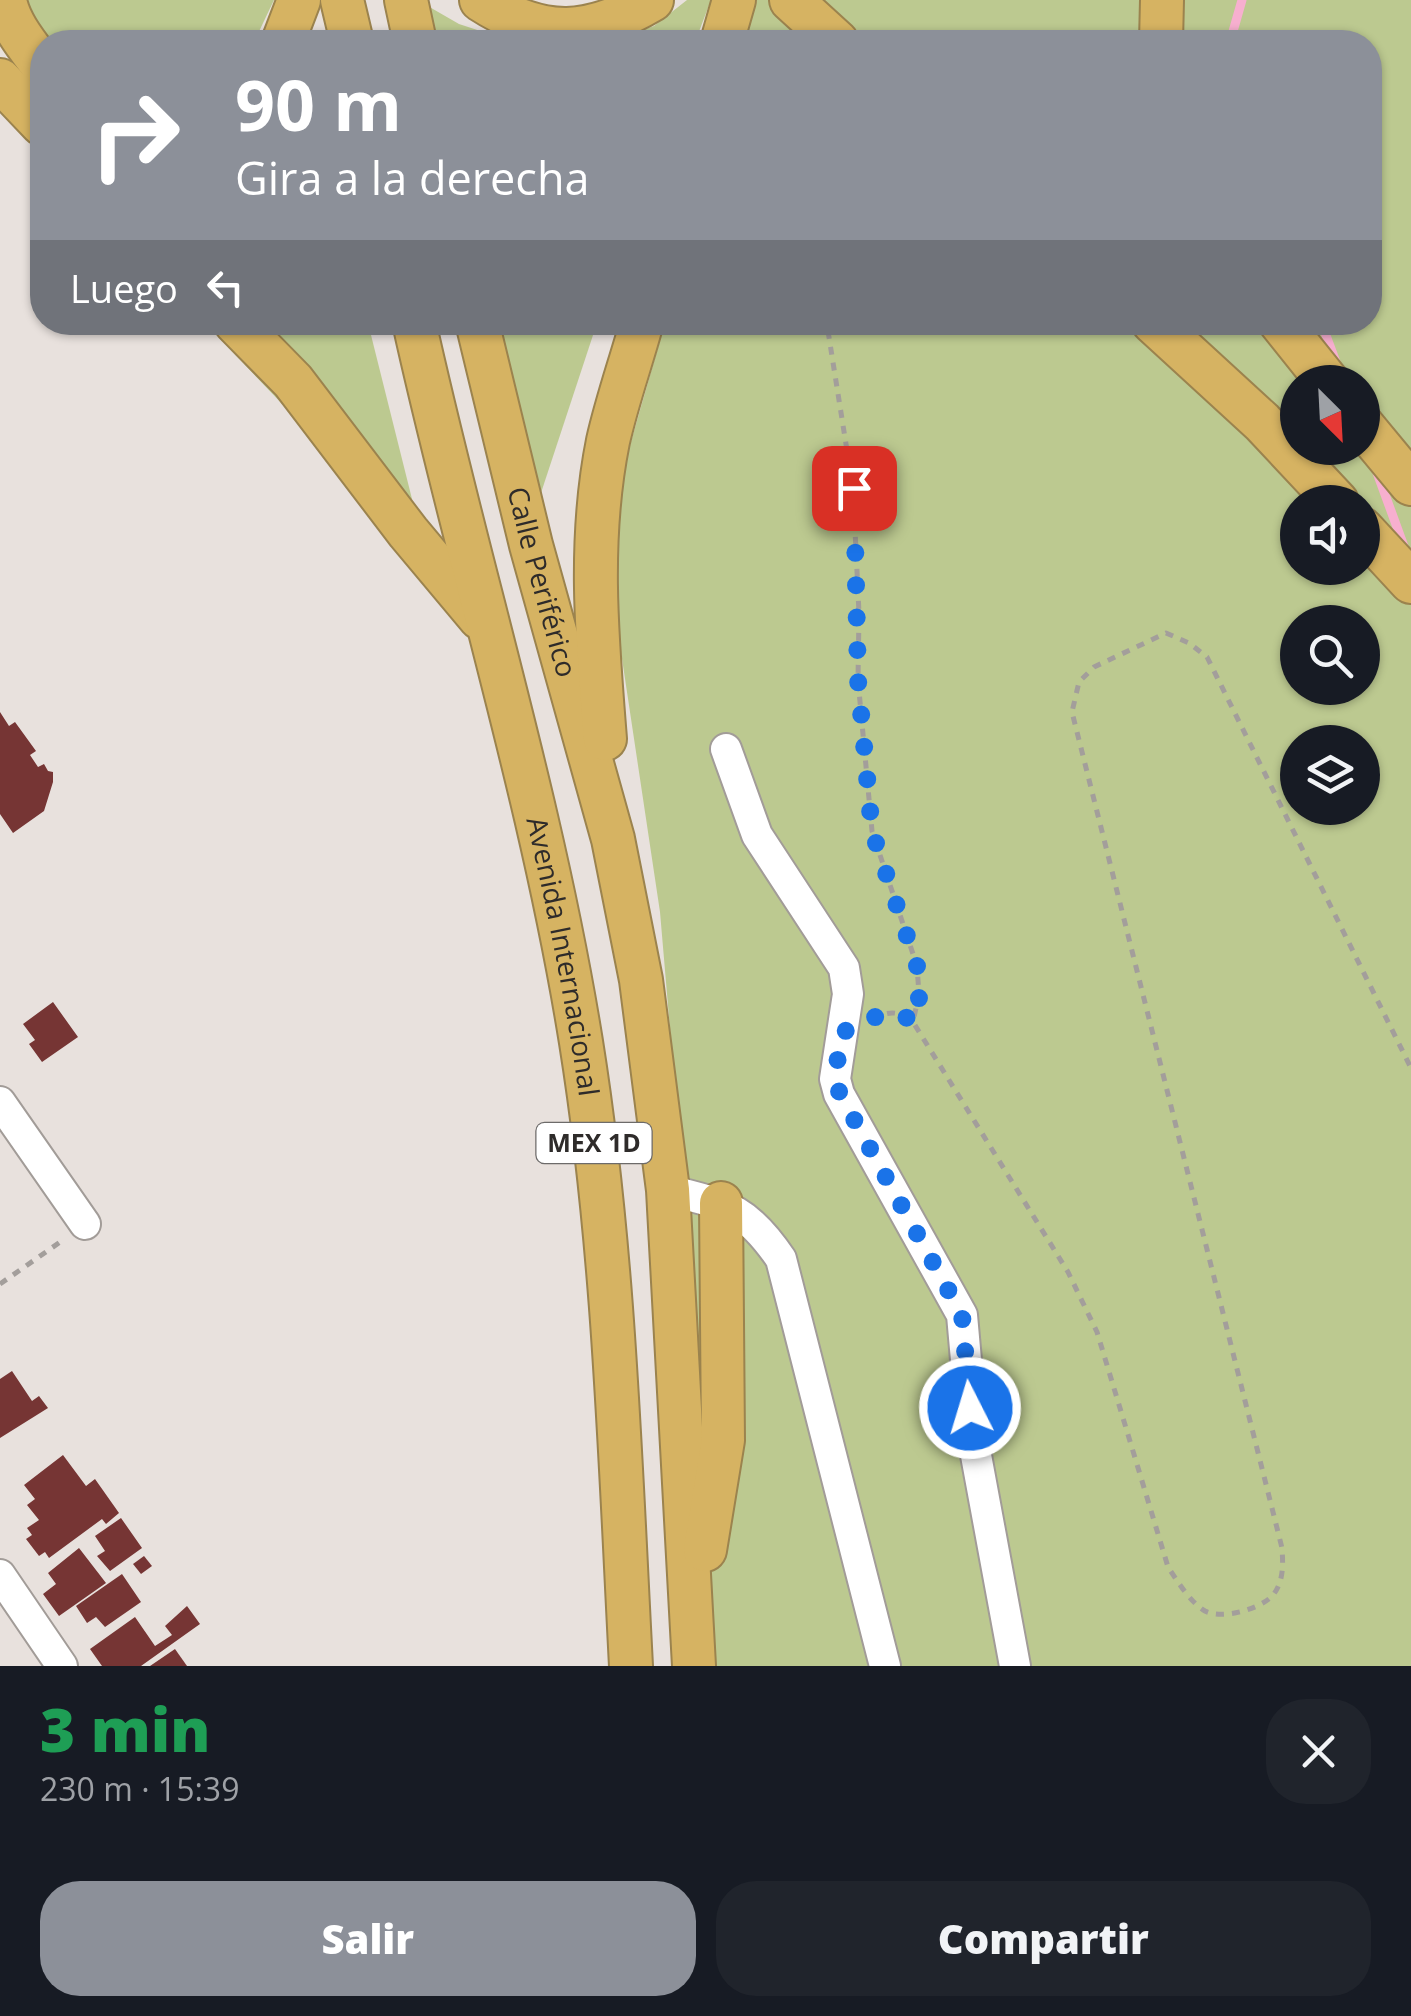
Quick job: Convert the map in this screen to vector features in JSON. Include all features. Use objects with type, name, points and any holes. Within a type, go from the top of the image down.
[{"type":"highway","points":[[5,0],[30,47]]},
{"type":"highway","points":[[288,30],[299,0]]},
{"type":"highway","points":[[342,0],[349,30]]},
{"type":"highway","points":[[406,0],[413,30]]},
{"type":"highway","points":[[481,0],[531,24],[578,30],[623,17],[652,0]]},
{"type":"highway","points":[[725,30],[734,0]]},
{"type":"highway","points":[[791,0],[824,30]]},
{"type":"highway","points":[[1161,30],[1162,0]]},
{"type":"highway","points":[[0,80],[30,111]]},
{"type":"highway","points":[[248,335],[292,381],[489,630]]},
{"type":"highway","name":"Avenida Internacional","points":[[417,335],[553,894],[581,1043],[608,1287],[631,1666]]},
{"type":"highway","name":"Calle Periférico","points":[[480,335],[531,545],[613,839]]},
{"type":"highway","name":"MEX 1D","points":[[638,335],[608,440],[597,522],[594,600],[613,839],[641,980],[668,1190],[693,1645]]},
{"type":"highway","points":[[1166,335],[1262,422],[1321,485]]},
{"type":"highway","points":[[1290,335],[1314,365]]},
{"type":"highway","points":[[1380,446],[1411,484]]},
{"type":"highway","points":[[1380,549],[1411,582]]},
{"type":"highway","points":[[693,1645],[723,1440],[721,1204]]},
{"type":"street","points":[[726,749],[757,835],[844,968],[848,994],[835,1080],[840,1094],[962,1315],[972,1440],[1015,1666]]},
{"type":"street","points":[[0,1102],[86,1224]]},
{"type":"street","points":[[668,1190],[721,1204],[759,1227],[780,1259],[885,1666]]},
{"type":"street","points":[[0,1575],[62,1666]]},
{"type":"path","points":[[829,335],[854,488],[858,680],[872,831],[917,966],[920,994],[913,1022]]},
{"type":"path","points":[[841,1033],[888,1012],[902,1013],[913,1022],[1068,1272],[1097,1332],[1168,1568],[1206,1611],[1228,1617],[1272,1597],[1283,1573],[1282,1548],[1072,712],[1079,682],[1094,667],[1166,633],[1190,644],[1207,658],[1411,1068]]},
{"type":"path","points":[[0,1284],[86,1224]]},
{"type":"green space","points":[[17,0],[274,0],[260,30],[35,30]]},
{"type":"green space","points":[[687,0],[711,0],[700,30],[643,30],[654,26]]},
{"type":"green space","points":[[757,0],[1411,0],[1411,1666],[709,1666],[693,1297],[660,912],[615,612],[616,494],[662,335],[1382,335],[1382,30],[748,30]]},
{"type":"green space","points":[[426,5],[477,30],[414,30]]},
{"type":"green space","points":[[216,335],[371,335],[426,555]]},
{"type":"green space","points":[[474,335],[593,335],[537,505]]},
{"type":"building","points":[[0,712],[9,726],[15,722],[36,751],[30,755],[38,767],[44,764],[53,772],[44,811],[13,833],[0,814]]},
{"type":"building","points":[[53,1002],[78,1037],[42,1062],[29,1044],[35,1040],[23,1024]]},
{"type":"building","points":[[12,1371],[32,1401],[39,1396],[48,1408],[0,1438],[0,1379]]},
{"type":"building","points":[[63,1455],[86,1486],[95,1479],[119,1513],[106,1524],[102,1519],[49,1558],[45,1552],[39,1556],[26,1539],[32,1535],[27,1528],[39,1520],[27,1505],[35,1499],[24,1485]]},
{"type":"building","points":[[121,1518],[142,1548],[110,1571],[97,1556],[105,1551],[95,1536]]},
{"type":"building","points":[[79,1548],[106,1583],[59,1616],[43,1594],[56,1584],[48,1573]]},
{"type":"building","points":[[144,1556],[152,1566],[141,1574],[133,1564]]},
{"type":"building","points":[[122,1574],[141,1602],[105,1627],[96,1617],[87,1623],[76,1606]]},
{"type":"building","points":[[187,1606],[200,1624],[141,1666],[102,1666],[90,1649],[135,1617],[155,1646],[172,1635],[165,1626]]},
{"type":"building","points":[[175,1649],[187,1666],[150,1666]]},
{"type":"waterway","points":[[1233,30],[1242,0]]},
{"type":"waterway","points":[[1326,335],[1336,362]]},
{"type":"waterway","points":[[1376,470],[1405,549]]},
{"type":"route","points":[[854,488],[858,680],[872,831],[917,966],[920,994],[913,1022],[902,1013],[888,1012],[841,1033],[835,1080],[962,1315],[970,1408]]}]
